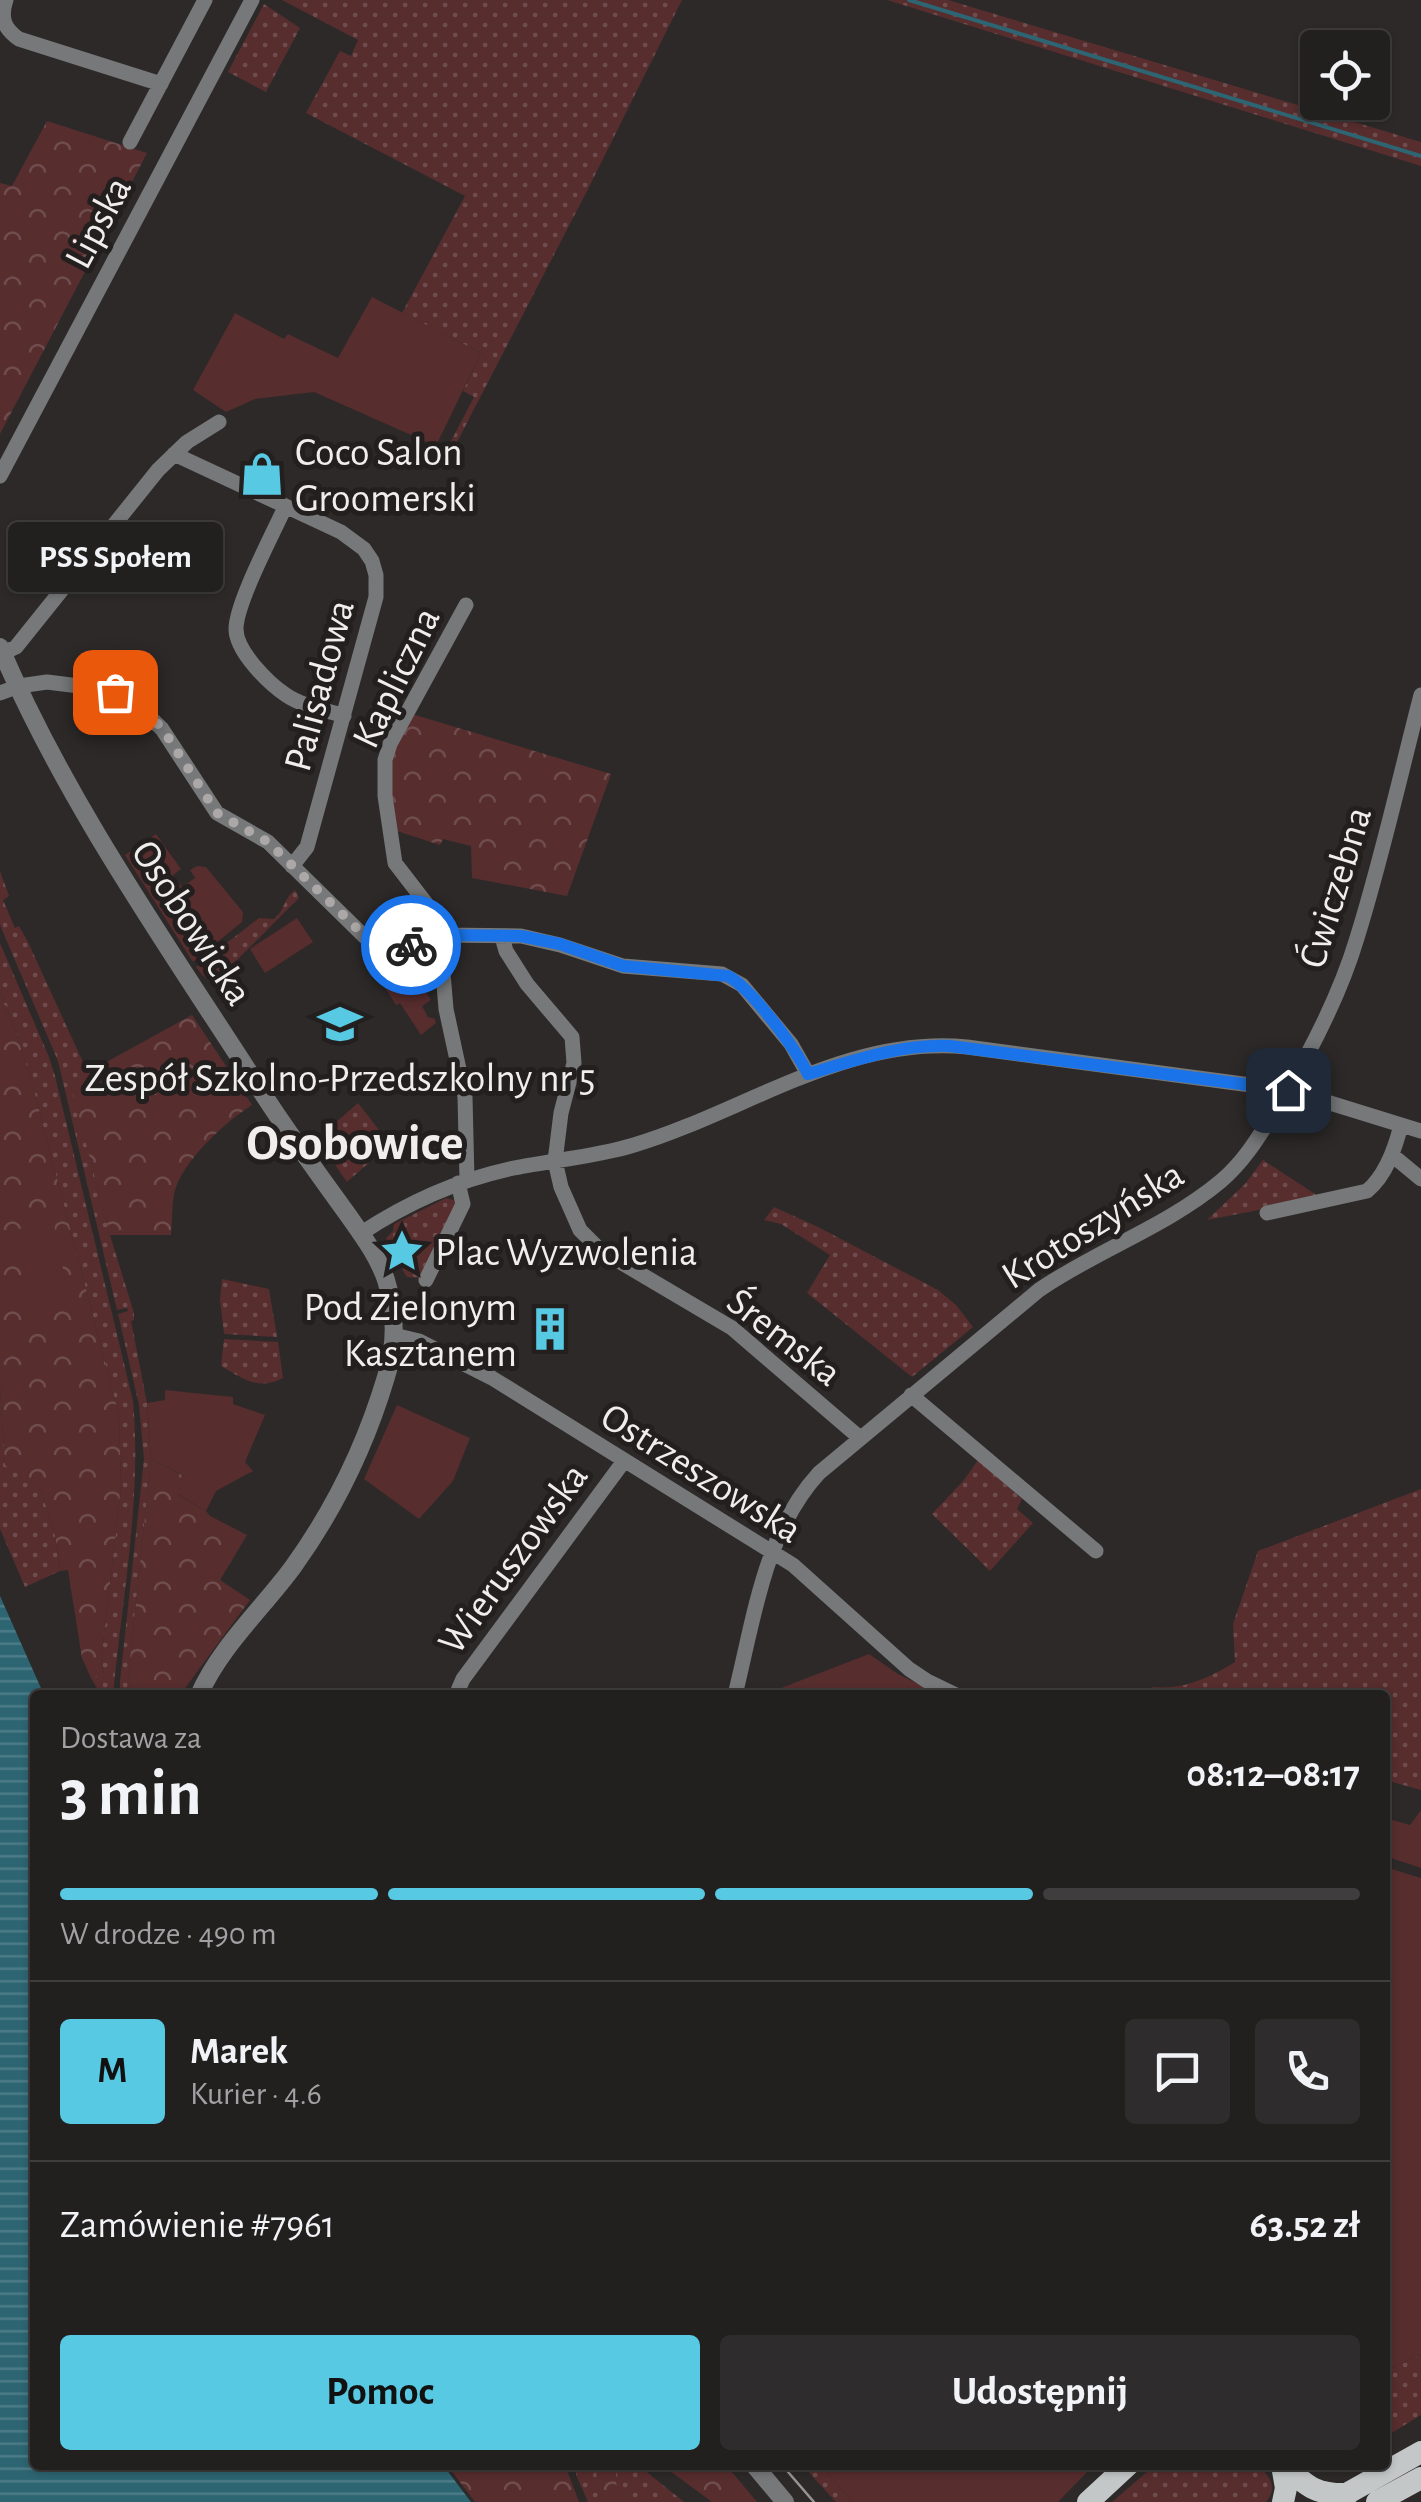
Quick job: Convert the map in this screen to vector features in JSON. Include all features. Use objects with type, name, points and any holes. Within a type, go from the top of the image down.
[{"type":"main road","points":[[1390,2470],[1421,2452]]},
{"type":"main road","points":[[1088,2502],[1123,2470]]},
{"type":"main road","points":[[1283,2470],[1286,2488],[1283,2502]]},
{"type":"main road","points":[[1288,2470],[1314,2490],[1340,2498],[1389,2470]]},
{"type":"main road","points":[[1377,2502],[1421,2478]]},
{"type":"street","points":[[6,0],[3,22],[19,39],[161,84]]},
{"type":"street","points":[[130,142],[204,0]]},
{"type":"street","name":"Lipska","points":[[0,476],[252,0]]},
{"type":"street","points":[[1,650],[16,647],[158,470],[187,442],[218,422]]},
{"type":"street","name":"Palisadowa","points":[[174,454],[341,532],[364,549],[375,568],[376,596],[344,716],[307,848],[292,866]]},
{"type":"street","points":[[285,507],[240,608],[238,640],[250,660],[288,697],[344,716]]},
{"type":"street","name":"Kapliczna","points":[[462,1181],[465,1097],[446,1010],[439,924],[395,863],[383,780],[390,744],[466,605]]},
{"type":"street","name":"Osobowicka","points":[[1,650],[70,789],[111,860],[378,1262],[393,1314],[394,1335],[383,1388],[339,1493],[292,1569],[222,1656],[202,1690]]},
{"type":"street","points":[[0,693],[47,682],[115,692],[136,703],[162,728],[217,813],[268,842],[369,940],[379,945],[400,948],[440,935],[521,936],[623,966],[728,976],[742,985],[791,1044],[808,1074]]},
{"type":"street","name":"Ćwiczebna","points":[[1288,1090],[1328,1013],[1357,938],[1421,695]]},
{"type":"street","points":[[502,937],[506,951],[527,984],[573,1042],[574,1063],[561,1113],[555,1161]]},
{"type":"street","points":[[360,1234],[410,1203],[462,1181],[600,1154],[649,1140],[808,1074],[913,1047],[950,1046],[1288,1090],[1421,1131]]},
{"type":"street","name":"Krotoszyńska","points":[[736,1690],[771,1552],[787,1516],[807,1486],[1038,1290],[1090,1258],[1171,1225],[1241,1162],[1288,1090]]},
{"type":"street","points":[[1267,1213],[1367,1191],[1392,1155],[1401,1125]]},
{"type":"street","points":[[1392,1155],[1421,1179]]},
{"type":"street","name":"Śremska","points":[[555,1161],[560,1187],[580,1230],[590,1242],[732,1328],[860,1438]]},
{"type":"street","points":[[426,1280],[463,1204],[462,1181]]},
{"type":"street","name":"Ostrzeszowska","points":[[394,1335],[419,1341],[471,1366],[771,1552],[909,1669],[946,1690]]},
{"type":"street","points":[[911,1395],[1096,1552]]},
{"type":"street","name":"Wieruszowska","points":[[458,1690],[624,1461]]},
{"type":"street","points":[[758,2470],[781,2497],[796,2502]]},
{"type":"green space","points":[[282,0],[682,0],[457,442],[458,453],[448,447],[474,397],[463,391],[481,353],[402,313],[465,196],[306,113],[340,51],[351,56],[358,40]]},
{"type":"green space","points":[[887,0],[948,0],[1300,106],[1300,120],[1348,120],[1421,142],[1421,166]]},
{"type":"green space","points":[[264,4],[300,28],[266,92],[228,72]]},
{"type":"green space","points":[[47,121],[147,153],[0,434],[0,183],[12,186]]},
{"type":"green space","points":[[372,297],[481,353],[436,446],[314,392],[255,399],[226,412],[193,390],[235,313],[284,339],[288,334],[338,358]]},
{"type":"green space","points":[[412,714],[611,774],[567,896],[472,878],[471,846],[443,839],[440,845],[394,830],[390,792],[392,751]]},
{"type":"green space","points":[[156,834],[181,869],[173,875],[182,887],[195,878],[190,870],[206,867],[243,912],[242,922],[193,962],[125,855]]},
{"type":"green space","points":[[0,871],[9,896],[3,900],[15,928],[19,926],[27,940],[88,1073],[71,1083],[134,1313],[131,1321],[147,1403],[151,1459],[129,1669],[131,1690],[120,1690],[120,1681],[144,1459],[139,1405],[118,1314],[128,1311],[117,1310],[58,1061],[0,925]]},
{"type":"green space","points":[[295,890],[299,898],[214,983],[203,976],[196,967],[259,918],[274,919]]},
{"type":"green space","points":[[297,918],[313,942],[265,973],[250,949]]},
{"type":"green space","points":[[0,943],[55,1076],[133,1401],[133,1512],[114,1690],[98,1690],[91,1678],[104,1673],[101,1662],[121,1486],[119,1415],[33,1087],[0,992]]},
{"type":"green space","points":[[399,962],[405,970],[415,964],[415,973],[426,984],[421,995],[426,992],[431,1000],[422,1006],[436,1023],[421,1035],[377,975],[379,966],[389,968]]},
{"type":"green space","points":[[0,992],[33,1087],[119,1415],[121,1486],[101,1662],[104,1674],[91,1678],[82,1658],[68,1570],[60,1571],[55,1535],[41,1490],[5,1465],[0,1387]]},
{"type":"green space","points":[[192,1015],[252,1105],[217,1132],[185,1169],[174,1194],[171,1235],[110,1235],[70,1082]]},
{"type":"green space","points":[[358,1103],[390,1144],[347,1182],[317,1139]]},
{"type":"green space","points":[[1263,1160],[1321,1198],[1207,1220],[1245,1184]]},
{"type":"green space","points":[[446,1198],[456,1198],[457,1203],[420,1278],[407,1277],[402,1269],[411,1265],[403,1248],[394,1252],[386,1238],[394,1224]]},
{"type":"green space","points":[[774,1207],[938,1290],[973,1327],[912,1377],[807,1293],[830,1255],[781,1224],[764,1220]]},
{"type":"green space","points":[[54,1224],[69,1299],[30,1305],[18,1229]]},
{"type":"green space","points":[[222,1279],[269,1289],[277,1337],[224,1334]]},
{"type":"green space","points":[[224,1339],[278,1342],[283,1378],[258,1383],[221,1366]]},
{"type":"green space","points":[[0,1387],[5,1464],[41,1490],[55,1535],[60,1571],[25,1587],[0,1529]]},
{"type":"green space","points":[[165,1390],[233,1397],[233,1404],[265,1415],[245,1462],[253,1471],[216,1491],[206,1511],[177,1494],[185,1476],[151,1459],[147,1403],[165,1400]]},
{"type":"green space","points":[[397,1405],[470,1438],[453,1481],[419,1519],[364,1479]]},
{"type":"green space","points":[[151,1459],[186,1477],[178,1495],[247,1535],[220,1580],[250,1600],[184,1690],[131,1690],[129,1669]]},
{"type":"green space","points":[[978,1460],[1022,1499],[1017,1509],[1033,1523],[990,1571],[932,1514]]},
{"type":"green space","points":[[1421,1489],[1421,1790],[1390,1781],[1390,1690],[1150,1690],[1196,1682],[1235,1662],[1233,1624],[1258,1551]]},
{"type":"green space","points":[[869,1654],[931,1690],[776,1690]]},
{"type":"green space","points":[[1421,1810],[1421,1868],[1390,1858],[1390,1819],[1410,1825]]},
{"type":"green space","points":[[1390,1869],[1421,1878],[1421,2354],[1390,2369]]},
{"type":"green space","points":[[1421,2354],[1421,2415],[1390,2434],[1390,2369]]},
{"type":"green space","points":[[451,2470],[567,2470],[579,2502],[475,2502]]},
{"type":"green space","points":[[575,2470],[644,2470],[684,2502],[588,2502]]},
{"type":"green space","points":[[596,2470],[616,2470],[620,2502],[601,2502]]},
{"type":"green space","points":[[669,2470],[730,2470],[757,2502],[712,2502]]},
{"type":"green space","points":[[807,2470],[825,2470],[852,2502],[836,2502]]},
{"type":"green space","points":[[825,2470],[1089,2470],[1058,2502],[852,2502]]},
{"type":"green space","points":[[1149,2470],[1262,2470],[1272,2487],[1266,2502],[1112,2502]]},
{"type":"water","points":[[0,1596],[42,1690],[30,1690],[30,2470],[447,2470],[471,2502],[0,2502]]},
{"type":"waterway","points":[[909,0],[1421,156]]},
{"type":"tram line","points":[[786,2470],[814,2502]]},
{"type":"way so far","points":[[115,692],[136,703],[162,728],[217,813],[268,842],[369,940],[390,948],[411,945]]},
{"type":"place","name":"Coco Salon Groomerski","points":[[262,474]]},
{"type":"place","name":"PSS Społem","points":[[115,692]]},
{"type":"place","name":"Zespół Szkolno-Przedszkolny nr 5","points":[[340,1024]]},
{"type":"place","name":"Plac Wyzwolenia","points":[[402,1251]]},
{"type":"place","name":"Pod Zielonym Kasztanem","points":[[550,1329]]},
{"type":"district","name":"Osobowice","points":[[355,1141]]},
{"type":"route","points":[[411,945],[440,935],[521,936],[560,944],[623,966],[728,976],[742,985],[791,1044],[808,1074],[883,1052],[931,1045],[1288,1090]]}]
